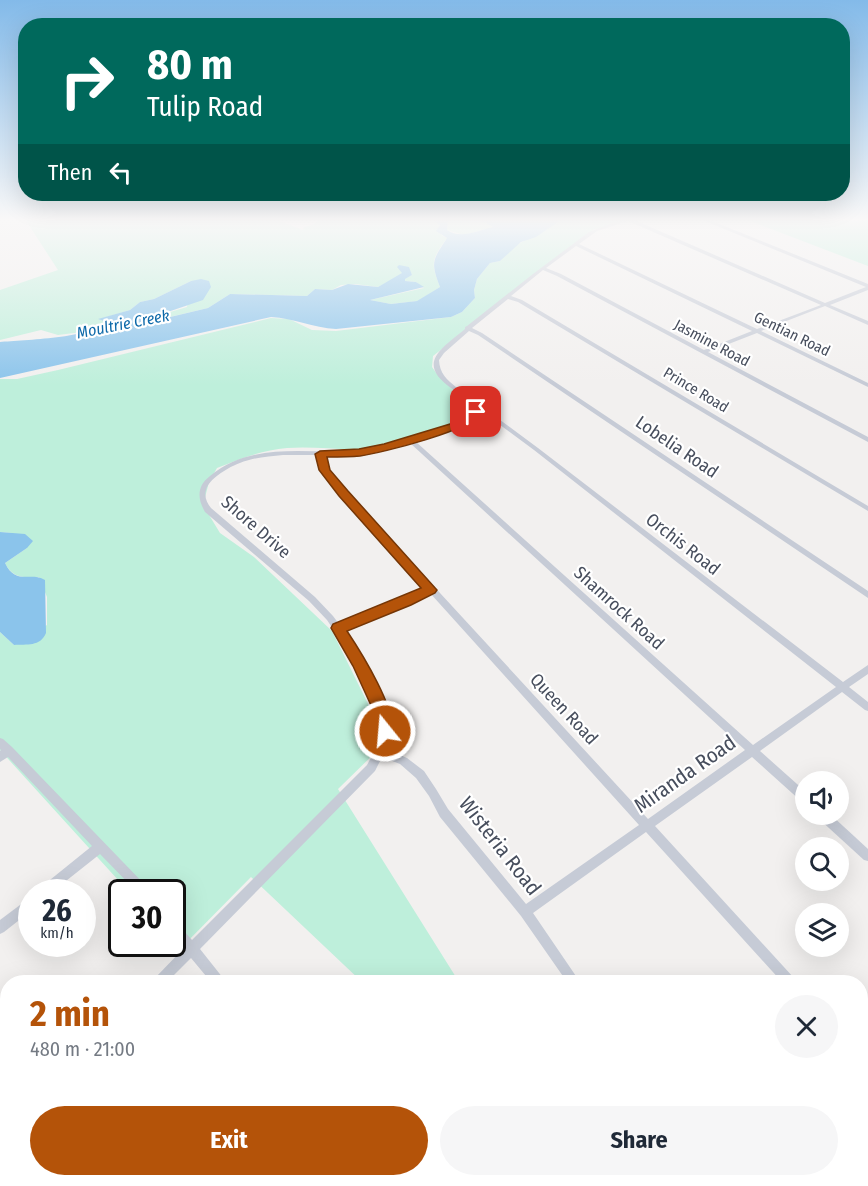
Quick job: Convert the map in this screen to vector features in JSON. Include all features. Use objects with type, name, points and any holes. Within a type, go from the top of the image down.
[{"type":"street","points":[[476,412],[473,404],[440,376],[435,363],[438,354],[467,328],[537,274]]},
{"type":"street","name":"Jasmine Road","points":[[554,274],[868,440]]},
{"type":"street","name":"Gentian Road","points":[[639,274],[868,385]]},
{"type":"street","points":[[756,274],[868,323]]},
{"type":"street","points":[[837,274],[868,287]]},
{"type":"street","points":[[704,352],[868,287]]},
{"type":"street","name":"Prince Road","points":[[508,297],[520,301],[868,508]]},
{"type":"street","name":"Lobelia Road","points":[[467,328],[490,340],[868,595]]},
{"type":"street","name":"Shore Drive","points":[[381,752],[385,731],[382,712],[360,664],[338,628],[312,599],[208,510],[201,498],[203,487],[213,476],[246,459],[282,452],[320,454],[359,452],[410,440],[463,423],[476,412]]},
{"type":"street","name":"Orchis Road","points":[[476,412],[494,418],[536,449],[868,707]]},
{"type":"street","name":"Shamrock Road","points":[[410,440],[795,790]]},
{"type":"street","name":"Queen Road","points":[[320,454],[325,470],[344,494],[784,975]]},
{"type":"street","points":[[338,628],[406,602],[430,590]]},
{"type":"street","name":"Miranda Road","points":[[525,912],[868,669]]},
{"type":"street","points":[[3,750],[131,879]]},
{"type":"street","points":[[166,975],[371,768],[381,752]]},
{"type":"street","name":"Wisteria Road","points":[[381,752],[401,758],[419,772],[440,801],[444,813],[525,912],[569,975]]},
{"type":"street","points":[[834,825],[868,856]]},
{"type":"street","points":[[60,879],[100,847]]},
{"type":"street","points":[[0,928],[18,913]]},
{"type":"street","points":[[186,942],[213,975]]},
{"type":"green space","points":[[45,274],[401,274],[378,287],[341,285],[332,290],[315,289],[307,296],[230,294],[208,308],[144,323],[150,318],[187,307],[191,281],[154,299],[140,302],[130,310],[100,319],[108,322],[101,328],[58,335],[41,330],[0,340],[0,290]]},
{"type":"green space","points":[[436,274],[440,287],[418,301],[391,304],[370,300],[424,288],[416,282],[405,281],[404,279],[412,275]]},
{"type":"green space","points":[[481,274],[537,274],[433,356],[432,367],[437,374],[476,412],[468,421],[441,435],[406,444],[361,449],[287,448],[251,455],[217,468],[209,482],[203,505],[220,533],[254,557],[332,631],[377,722],[382,746],[338,789],[455,975],[355,975],[251,877],[186,943],[186,879],[117,879],[0,750],[0,632],[14,645],[47,625],[47,597],[39,577],[19,576],[11,572],[5,563],[27,548],[12,533],[0,532],[0,379],[17,379],[58,370],[271,318],[289,319],[312,330],[336,331],[451,317],[462,312],[475,298],[474,290]]},
{"type":"water","name":"Moultrie Creek","points":[[400,274],[412,274],[405,281],[416,282],[424,287],[370,300],[391,304],[417,301],[440,287],[436,274],[481,274],[474,290],[475,298],[462,312],[451,317],[336,329],[271,317],[0,378],[0,342],[87,332],[107,322],[98,319],[130,310],[140,302],[154,299],[191,281],[201,279],[209,281],[211,287],[203,300],[150,318],[145,323],[208,308],[230,294],[307,296],[315,289],[332,290],[348,284],[378,287]]},
{"type":"water","points":[[0,532],[25,534],[33,541],[5,563],[14,574],[45,580],[46,633],[37,643],[14,645],[0,632]]},
{"type":"route","points":[[385,731],[382,712],[360,664],[338,628],[406,602],[430,590],[344,494],[325,470],[320,454],[359,452],[386,447],[445,430],[470,420],[476,412]]}]
